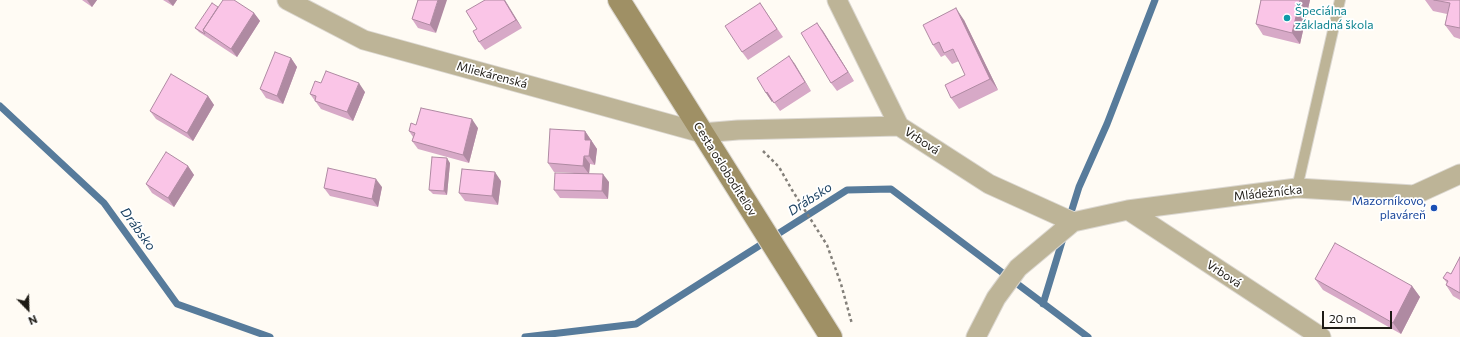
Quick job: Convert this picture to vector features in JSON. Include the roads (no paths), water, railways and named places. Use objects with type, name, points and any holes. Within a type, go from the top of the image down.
[{"type":"main road","name":"Cesta osloboditeľov","points":[[619,0],[831,337]]},
{"type":"street","name":"Mliekárenská","points":[[287,0],[364,40],[702,133]]},
{"type":"street","name":"Vrbová","points":[[837,0],[899,126],[989,184],[1073,222]]},
{"type":"street","name":"Vrbová","points":[[702,133],[738,130],[899,126]]},
{"type":"street","name":"Mládežnícka","points":[[1073,222],[1128,210],[1297,188],[1414,195],[1460,174]]},
{"type":"street","name":"Vrbová","points":[[1128,210],[1321,337]]},
{"type":"street","points":[[976,337],[996,298],[1018,268],[1073,222]]},
{"type":"lane","points":[[1297,188],[1340,0]]},
{"type":"waterway","points":[[1069,219],[1079,187],[1107,124],[1155,0]]},
{"type":"waterway","name":"Drábsko","points":[[0,106],[104,203],[177,304],[270,337]]},
{"type":"waterway","name":"Drábsko","points":[[525,337],[636,324],[847,190],[891,189],[1088,337]]},
{"type":"waterway","points":[[1043,304],[1064,235]]},
{"type":"place","name":"Špeciálna základná škola","points":[[1287,18]]},
{"type":"place","name":"Mazorníkovo, plaváreň","points":[[1434,208]]}]
